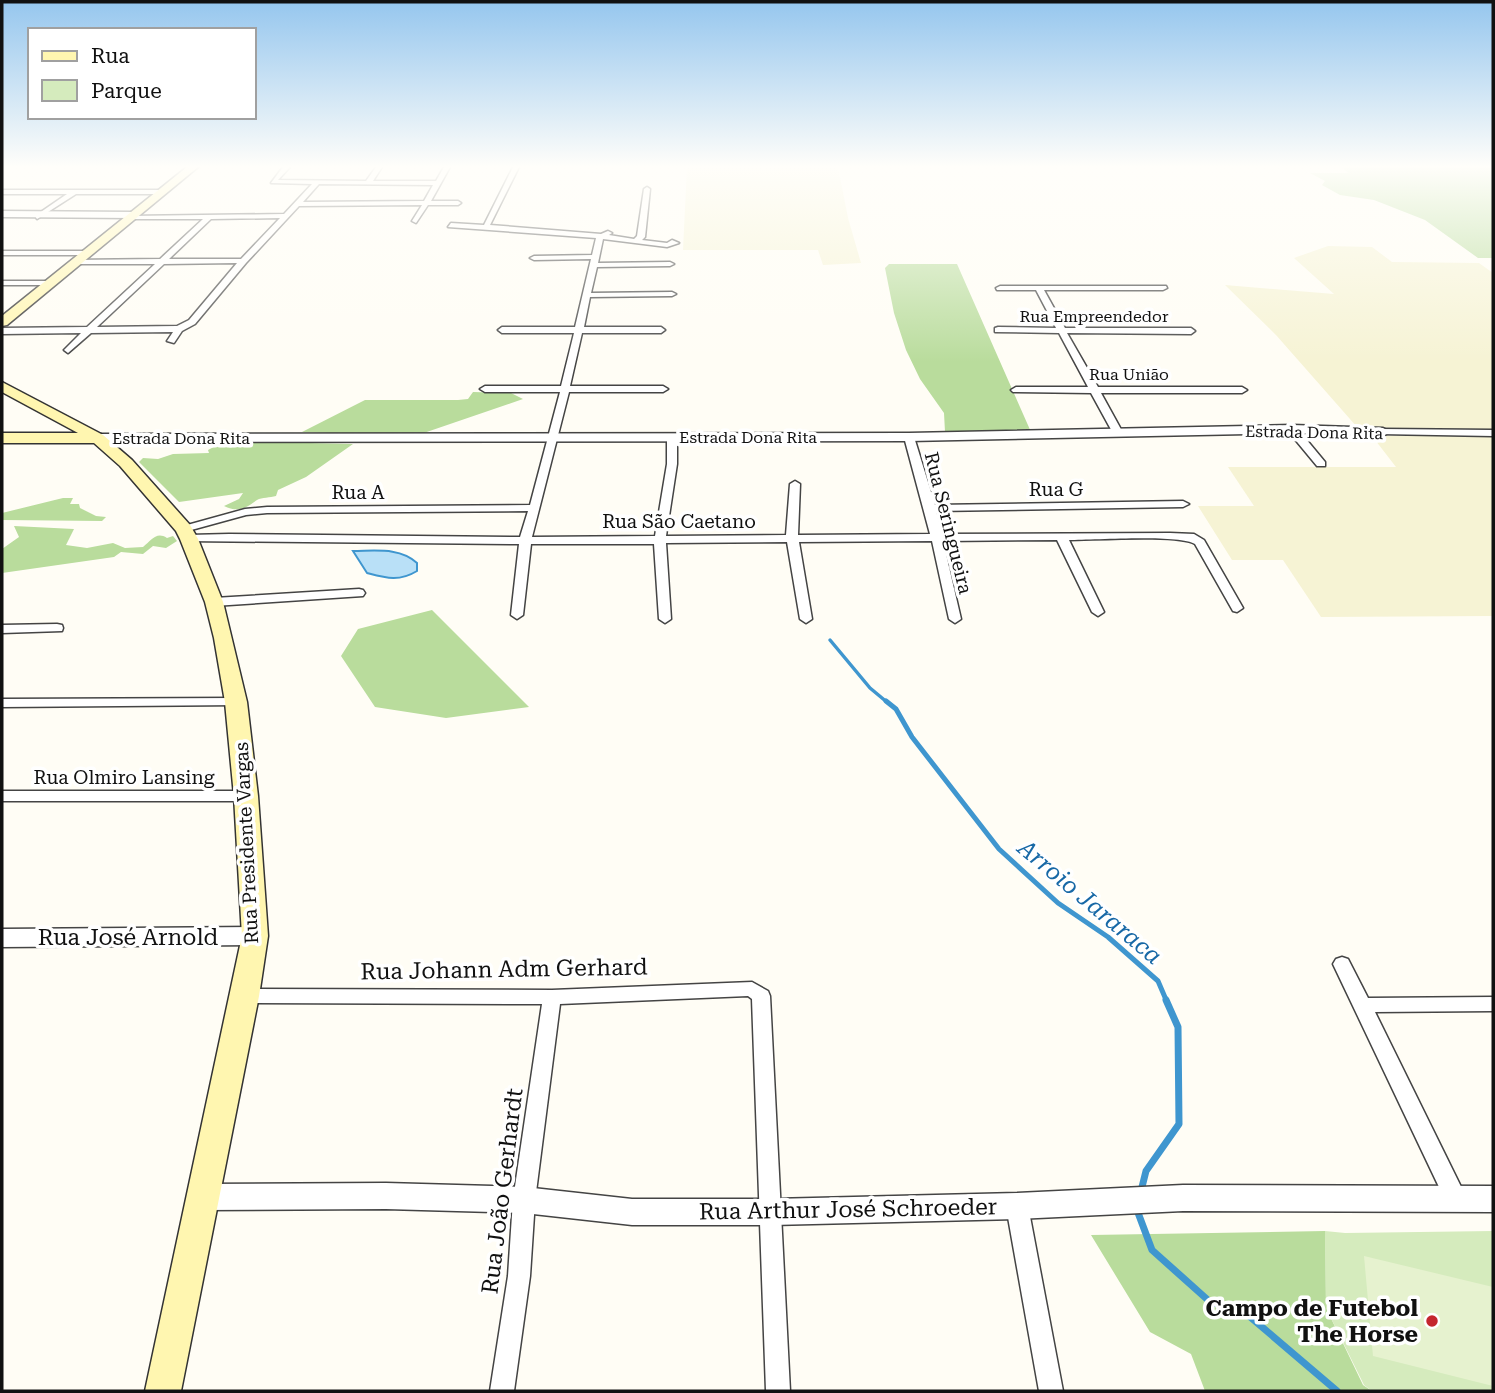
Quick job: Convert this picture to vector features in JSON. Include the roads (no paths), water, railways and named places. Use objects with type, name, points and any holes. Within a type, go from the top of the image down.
[{"type":"main road","points":[[2,322],[113,232]]},
{"type":"main road","name":"Rua Presidente Vargas","points":[[2,386],[98,438],[126,463],[187,534],[214,603],[224,638],[236,702],[246,796],[254,936],[245,996],[163,1391]]},
{"type":"main road","name":"Estrada Dona Rita","points":[[2,438],[98,438]]},
{"type":"street","points":[[68,350],[193,232]]},
{"type":"street","points":[[2,331],[178,329],[192,322],[243,261],[272,232]]},
{"type":"street","points":[[571,232],[639,239],[640,232]]},
{"type":"street","points":[[517,615],[525,541],[554,437],[600,238],[606,235]]},
{"type":"street","points":[[2,253],[87,253]]},
{"type":"street","points":[[534,258],[670,264]]},
{"type":"street","points":[[76,262],[243,261]]},
{"type":"street","points":[[2,284],[51,283]]},
{"type":"street","points":[[1000,288],[1163,288]]},
{"type":"street","points":[[1039,289],[1118,433]]},
{"type":"street","points":[[587,295],[672,294]]},
{"type":"street","points":[[171,341],[178,329]]},
{"type":"street","points":[[502,330],[661,330]]},
{"type":"street","name":"Rua Empreendedor","points":[[998,330],[1191,331]]},
{"type":"street","points":[[485,389],[663,388]]},
{"type":"street","name":"Rua União","points":[[1016,390],[1242,390]]},
{"type":"street","points":[[1292,429],[1321,464]]},
{"type":"street","name":"Estrada Dona Rita","points":[[98,438],[909,437],[1292,429],[1493,433]]},
{"type":"street","points":[[665,619],[660,539],[672,464],[672,437]]},
{"type":"street","name":"Rua Seringueira","points":[[909,437],[930,509],[934,537],[955,619]]},
{"type":"street","points":[[795,484],[792,538],[806,619]]},
{"type":"street","name":"Rua G","points":[[930,509],[1182,504]]},
{"type":"street","name":"Rua A","points":[[187,534],[245,512],[267,510],[535,508]]},
{"type":"street","name":"Rua São Caetano","points":[[187,534],[525,541],[1170,536],[1194,538],[1200,542],[1237,608]]},
{"type":"street","points":[[1062,538],[1098,612]]},
{"type":"street","points":[[214,603],[359,593]]},
{"type":"street","points":[[2,629],[57,628]]},
{"type":"street","points":[[2,703],[236,702]]},
{"type":"street","name":"Rua Olmiro Lansing","points":[[2,796],[246,796]]},
{"type":"street","name":"Rua José Arnold","points":[[2,938],[254,936]]},
{"type":"street","points":[[1342,964],[1457,1200]]},
{"type":"street","name":"Rua Johann Adm Gerhard","points":[[245,996],[552,997],[752,989],[761,996],[772,1212]]},
{"type":"street","name":"Rua João Gerhardt","points":[[502,1391],[520,1276],[524,1200],[552,997]]},
{"type":"street","points":[[1364,1005],[1493,1004]]},
{"type":"street","name":"Rua Arthur José Schroeder","points":[[203,1197],[386,1196],[524,1200],[632,1212],[772,1212],[1017,1206],[1183,1198],[1493,1199]]},
{"type":"street","points":[[1017,1206],[1051,1391]]},
{"type":"street","points":[[772,1212],[778,1391]]},
{"type":"water","points":[[353,551],[403,554],[417,563],[417,571],[398,578],[367,573]]},
{"type":"waterway","name":"Arroio Jararaca","points":[[830,640],[870,688],[888,703]]},
{"type":"waterway","name":"Arroio Jararaca","points":[[886,701],[896,709],[912,737],[999,849],[1058,903],[1108,937],[1158,981],[1167,1002]]},
{"type":"waterway","name":"Arroio Jararaca","points":[[1141,1191],[1146,1171],[1179,1124],[1178,1027],[1166,1000]]},
{"type":"waterway","name":"Arroio Jararaca","points":[[1137,1210],[1152,1250],[1209,1301],[1248,1315],[1337,1391]]},
{"type":"place","name":"Campo de Futebol The Horse","points":[[1432,1321]]}]
